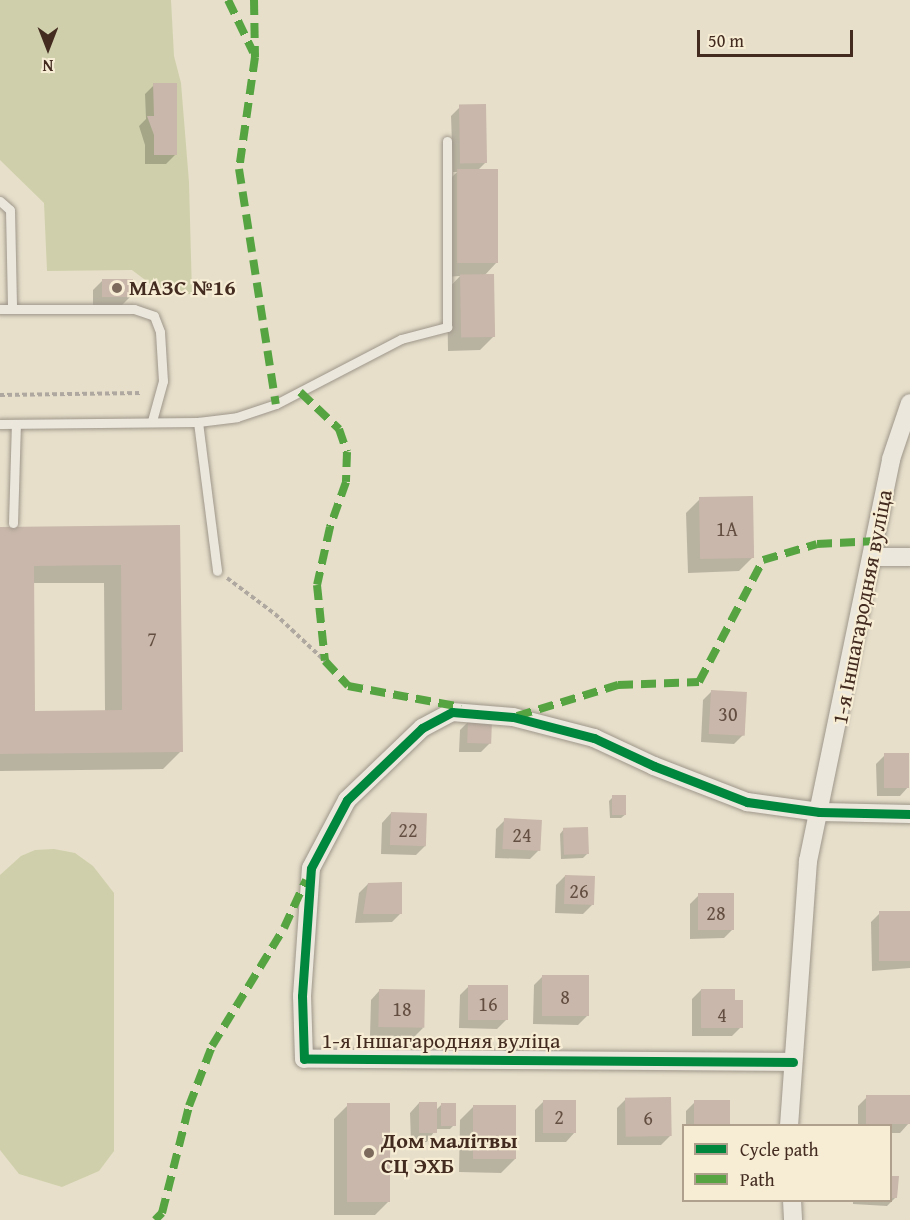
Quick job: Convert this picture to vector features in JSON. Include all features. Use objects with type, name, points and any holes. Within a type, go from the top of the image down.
[{"type":"street","name":"1-я Іншагародняя вуліца","points":[[789,1124],[808,861],[874,557],[891,459],[910,403]]},
{"type":"street","points":[[874,557],[910,557]]},
{"type":"street","name":"1-я Іншагародняя вуліца","points":[[793,1062],[304,1059],[302,996],[311,868],[347,800],[422,728],[452,712],[513,717],[594,738],[654,766],[747,802],[819,812]]},
{"type":"street","points":[[819,812],[910,814]]},
{"type":"street","points":[[792,1202],[793,1220]]},
{"type":"lane","points":[[0,424],[198,422],[237,417],[276,405],[401,339],[447,327],[447,141]]},
{"type":"lane","points":[[0,201],[10,210],[12,309]]},
{"type":"lane","points":[[0,309],[134,309],[154,316],[160,332],[163,381],[152,421]]},
{"type":"lane","points":[[198,422],[217,571]]},
{"type":"lane","points":[[14,523],[16,424]]},
{"type":"path","points":[[0,395],[141,393]]},
{"type":"path","points":[[217,571],[274,614],[325,661]]},
{"type":"green space","points":[[0,0],[171,0],[174,56],[181,83],[189,182],[192,294],[165,295],[132,270],[47,271],[44,203],[0,160]]},
{"type":"green space","points":[[54,849],[75,853],[93,866],[114,893],[114,1151],[99,1171],[62,1187],[19,1174],[0,1150],[0,875],[21,856],[35,850]]},
{"type":"building","points":[[153,83],[177,83],[177,155],[154,155],[154,135],[147,116],[154,116]]},
{"type":"building","points":[[459,104],[486,104],[487,163],[460,163]]},
{"type":"building","points":[[457,169],[498,169],[498,263],[457,263]]},
{"type":"building","points":[[494,274],[495,337],[461,338],[460,275]]},
{"type":"building","name":"МАЗС №16","points":[[102,279],[133,279],[133,297],[102,297]]},
{"type":"building","points":[[753,496],[754,558],[700,559],[699,497]]},
{"type":"building","points":[[180,525],[183,752],[0,754],[0,527]],"holes":[[[121,565],[122,710],[35,711],[34,566]]]},
{"type":"building","points":[[711,690],[747,692],[745,736],[709,734]]},
{"type":"building","points":[[468,719],[492,720],[491,744],[467,743]]},
{"type":"building","points":[[884,753],[909,753],[909,788],[884,788]]},
{"type":"building","points":[[612,795],[626,795],[626,815],[612,815]]},
{"type":"building","points":[[391,812],[427,813],[426,846],[390,845]]},
{"type":"building","points":[[504,818],[542,820],[540,851],[502,849]]},
{"type":"building","points":[[588,827],[589,854],[564,855],[563,828]]},
{"type":"building","points":[[565,875],[595,876],[594,905],[564,904]]},
{"type":"building","points":[[402,882],[402,914],[363,914],[368,883]]},
{"type":"building","points":[[698,893],[734,893],[734,930],[698,930]]},
{"type":"building","points":[[879,911],[910,911],[910,961],[879,961]]},
{"type":"building","points":[[542,975],[589,975],[589,1016],[542,1016]]},
{"type":"building","points":[[468,985],[508,985],[508,1020],[468,1020]]},
{"type":"building","points":[[379,989],[425,990],[424,1028],[378,1027]]},
{"type":"building","points":[[701,989],[735,989],[735,1000],[743,1000],[743,1028],[701,1028]]},
{"type":"building","points":[[866,1095],[910,1095],[910,1124],[866,1124]]},
{"type":"building","points":[[671,1097],[672,1136],[626,1137],[625,1098]]},
{"type":"building","points":[[543,1100],[576,1100],[576,1133],[543,1133]]},
{"type":"building","points":[[694,1100],[730,1100],[730,1124],[694,1124]]},
{"type":"building","points":[[419,1102],[437,1102],[437,1133],[419,1133]]},
{"type":"building","name":"Дом малітвы СЦ ЭХБ","points":[[347,1103],[390,1103],[390,1202],[347,1202]]},
{"type":"building","points":[[441,1103],[456,1103],[456,1126],[441,1126]]},
{"type":"building","points":[[473,1105],[516,1105],[516,1159],[473,1159]]},
{"type":"building","points":[[892,1176],[899,1176],[897,1198],[892,1198]]},
{"type":"marked path","points":[[228,0],[253,52]]},
{"type":"marked path","points":[[254,0],[255,57],[239,169],[276,404]]},
{"type":"marked path","points":[[300,392],[339,429],[347,452],[346,482],[330,527],[317,585],[325,661],[348,686],[461,707]]},
{"type":"marked path","points":[[517,716],[618,685],[699,682],[763,560],[817,544],[876,541]]},
{"type":"marked path","points":[[155,1220],[162,1213],[189,1106],[212,1046],[284,928],[306,880]]},
{"type":"cycle path","points":[[793,1062],[304,1059],[302,996],[311,868],[347,800],[422,728],[452,712],[513,717],[594,738],[654,766],[747,802],[819,812],[910,814]]},
{"type":"place","name":"МАЗС №16","points":[[117,288]]},
{"type":"place","name":"Дом малітвы СЦ ЭХБ","points":[[369,1153]]}]
